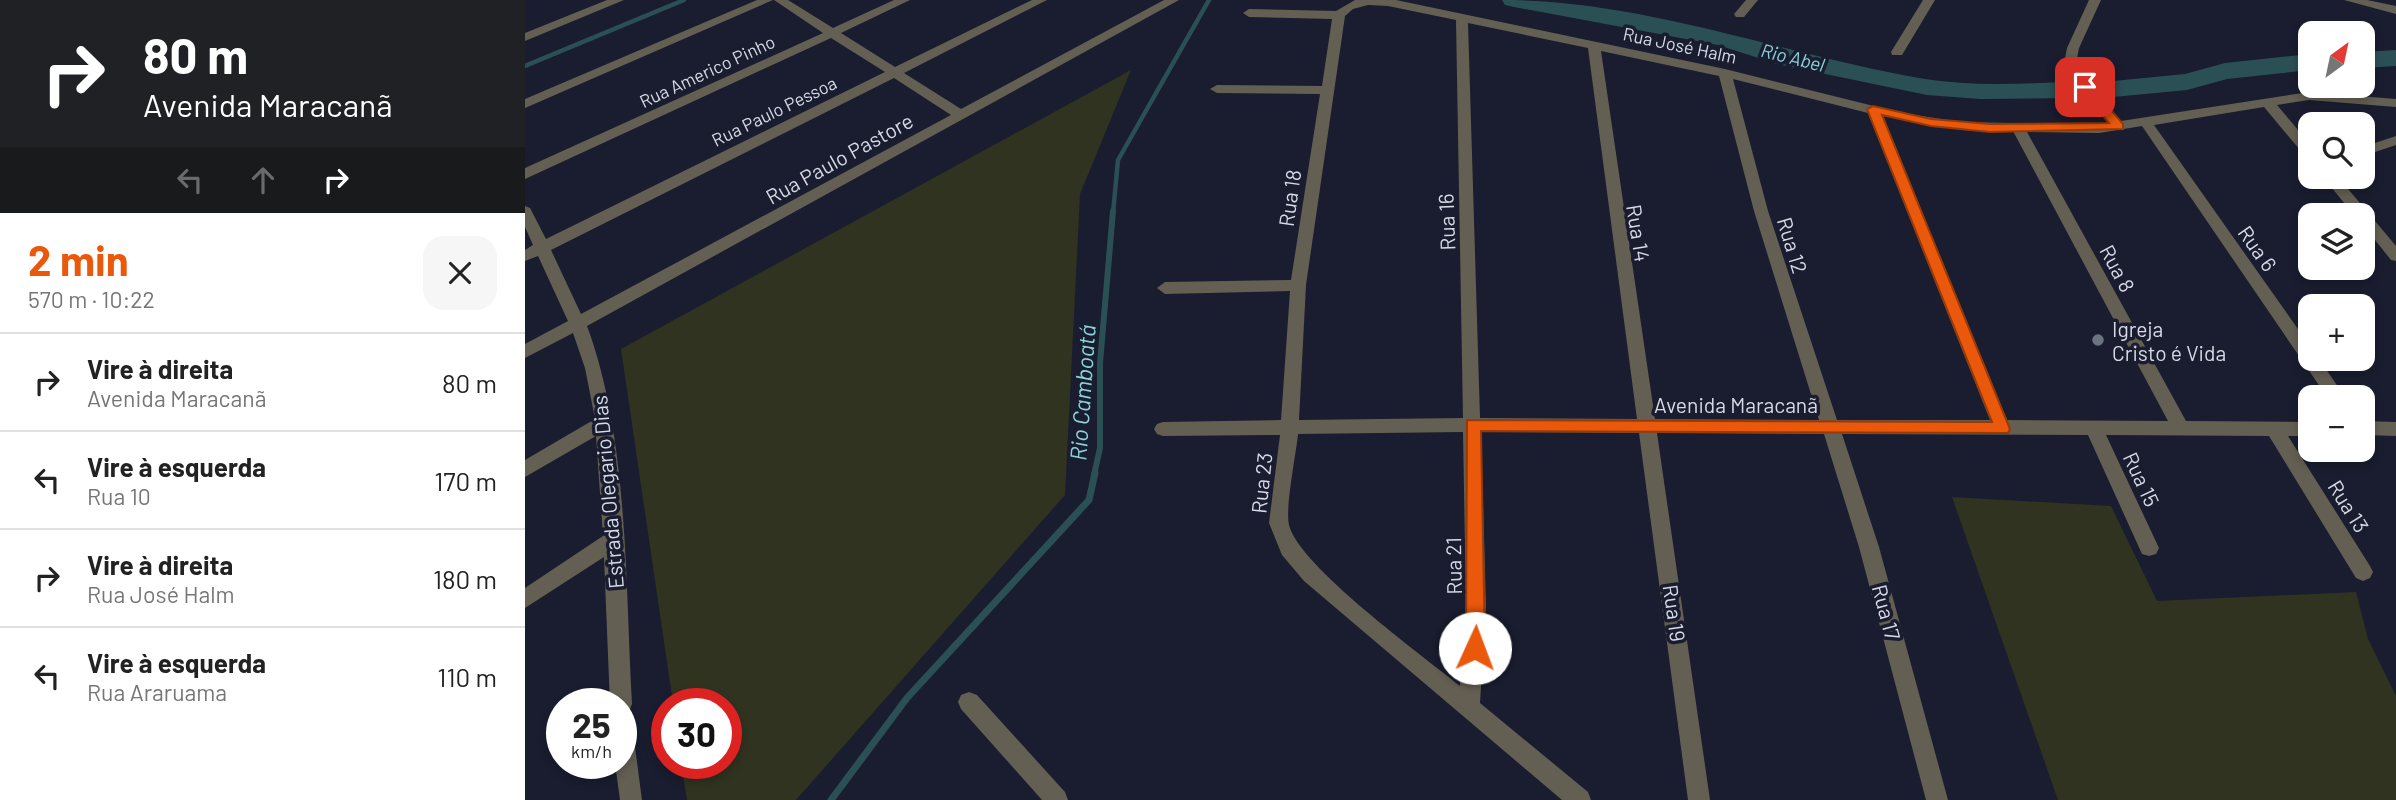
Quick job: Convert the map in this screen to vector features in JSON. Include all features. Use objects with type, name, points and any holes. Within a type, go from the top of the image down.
[{"type":"street","points":[[525,104],[767,0]]},
{"type":"street","points":[[781,0],[961,114]]},
{"type":"street","name":"Rua Americo Pinho","points":[[525,174],[904,0]]},
{"type":"street","name":"Rua Paulo Pessoa","points":[[525,256],[1041,0]]},
{"type":"street","name":"Rua Paulo Pastore","points":[[525,352],[1173,0]]},
{"type":"street","points":[[1249,13],[1339,15],[1346,7],[1373,0]]},
{"type":"street","name":"Rua José Halm","points":[[1373,0],[1725,73],[1931,123],[2019,129],[2119,127],[2267,102],[2329,96],[2396,103]]},
{"type":"street","points":[[1740,13],[1752,0]]},
{"type":"street","points":[[1896,52],[1929,0]]},
{"type":"street","points":[[2095,0],[2073,48],[2072,71],[2119,127]]},
{"type":"street","points":[[2350,0],[2396,10]]},
{"type":"street","points":[[525,37],[611,1]]},
{"type":"street","name":"Rua 18","points":[[1290,427],[1298,285],[1339,15]]},
{"type":"street","name":"Rua 16","points":[[1462,18],[1473,425]]},
{"type":"street","name":"Rua 14","points":[[1594,45],[1613,204],[1648,427]]},
{"type":"street","name":"Rua 12","points":[[1725,73],[1761,211],[1829,427]]},
{"type":"street","points":[[1217,89],[1328,90]]},
{"type":"street","points":[[2267,102],[2298,139]]},
{"type":"street","points":[[1873,109],[2002,429]]},
{"type":"street","name":"Rua 6","points":[[2146,123],[2328,385]]},
{"type":"street","name":"Rua 8","points":[[2019,129],[2181,428]]},
{"type":"street","points":[[2375,148],[2396,140]]},
{"type":"street","points":[[2340,189],[2351,203]]},
{"type":"street","name":"Estrada Olegario Dias","points":[[525,211],[578,324],[594,368],[604,422],[620,688]]},
{"type":"street","points":[[2375,231],[2396,256]]},
{"type":"street","points":[[1164,288],[1298,285]]},
{"type":"street","points":[[525,469],[604,422]]},
{"type":"street","name":"Avenida Maracanã","points":[[1163,429],[1473,425],[2298,429]]},
{"type":"street","name":"Rua 21","points":[[1469,706],[1476,606],[1473,425]]},
{"type":"street","name":"Rua 23","points":[[1290,427],[1279,523],[1289,550],[1311,575],[1580,800]]},
{"type":"street","name":"Rua 19","points":[[1648,427],[1699,800]]},
{"type":"street","name":"Rua 17","points":[[1829,427],[1869,547],[1937,800]]},
{"type":"street","name":"Rua 15","points":[[2094,428],[2149,548]]},
{"type":"street","points":[[2375,428],[2396,429]]},
{"type":"street","name":"Rua 13","points":[[2274,429],[2363,572]]},
{"type":"street","points":[[525,599],[613,540]]},
{"type":"street","points":[[969,702],[1057,800]]},
{"type":"street","points":[[629,779],[631,800]]},
{"type":"green space","points":[[1131,70],[1080,194],[1065,495],[796,800],[687,800],[684,779],[742,779],[742,688],[671,688],[621,349]]},
{"type":"green space","points":[[1952,497],[2111,506],[2157,601],[2356,592],[2368,639],[2396,696],[2396,800],[2058,800]]},
{"type":"waterway","points":[[525,66],[684,0]]},
{"type":"waterway","name":"Rio Camboatá","points":[[1113,213],[1118,160],[1209,0]]},
{"type":"waterway","name":"Rio Abel","points":[[1514,0],[1723,38],[1777,56],[1927,87],[1980,91],[2074,90]]},
{"type":"waterway","name":"Rio Abel","points":[[2375,59],[2396,58]]},
{"type":"waterway","name":"Rio Abel","points":[[2103,90],[2187,82],[2225,71],[2298,63]]},
{"type":"waterway","name":"Rio Camboatá","points":[[1094,475],[1100,448],[1100,363],[1113,211]]},
{"type":"waterway","name":"Rio Camboatá","points":[[831,800],[907,698],[1089,500],[1095,473]]},
{"type":"place","name":"Igreja Cristo é Vida","points":[[2098,340]]},
{"type":"route","points":[[1475,648],[1473,425],[2002,429],[1873,109],[1931,123],[1961,126],[2049,130],[2119,127],[2085,87]]}]
